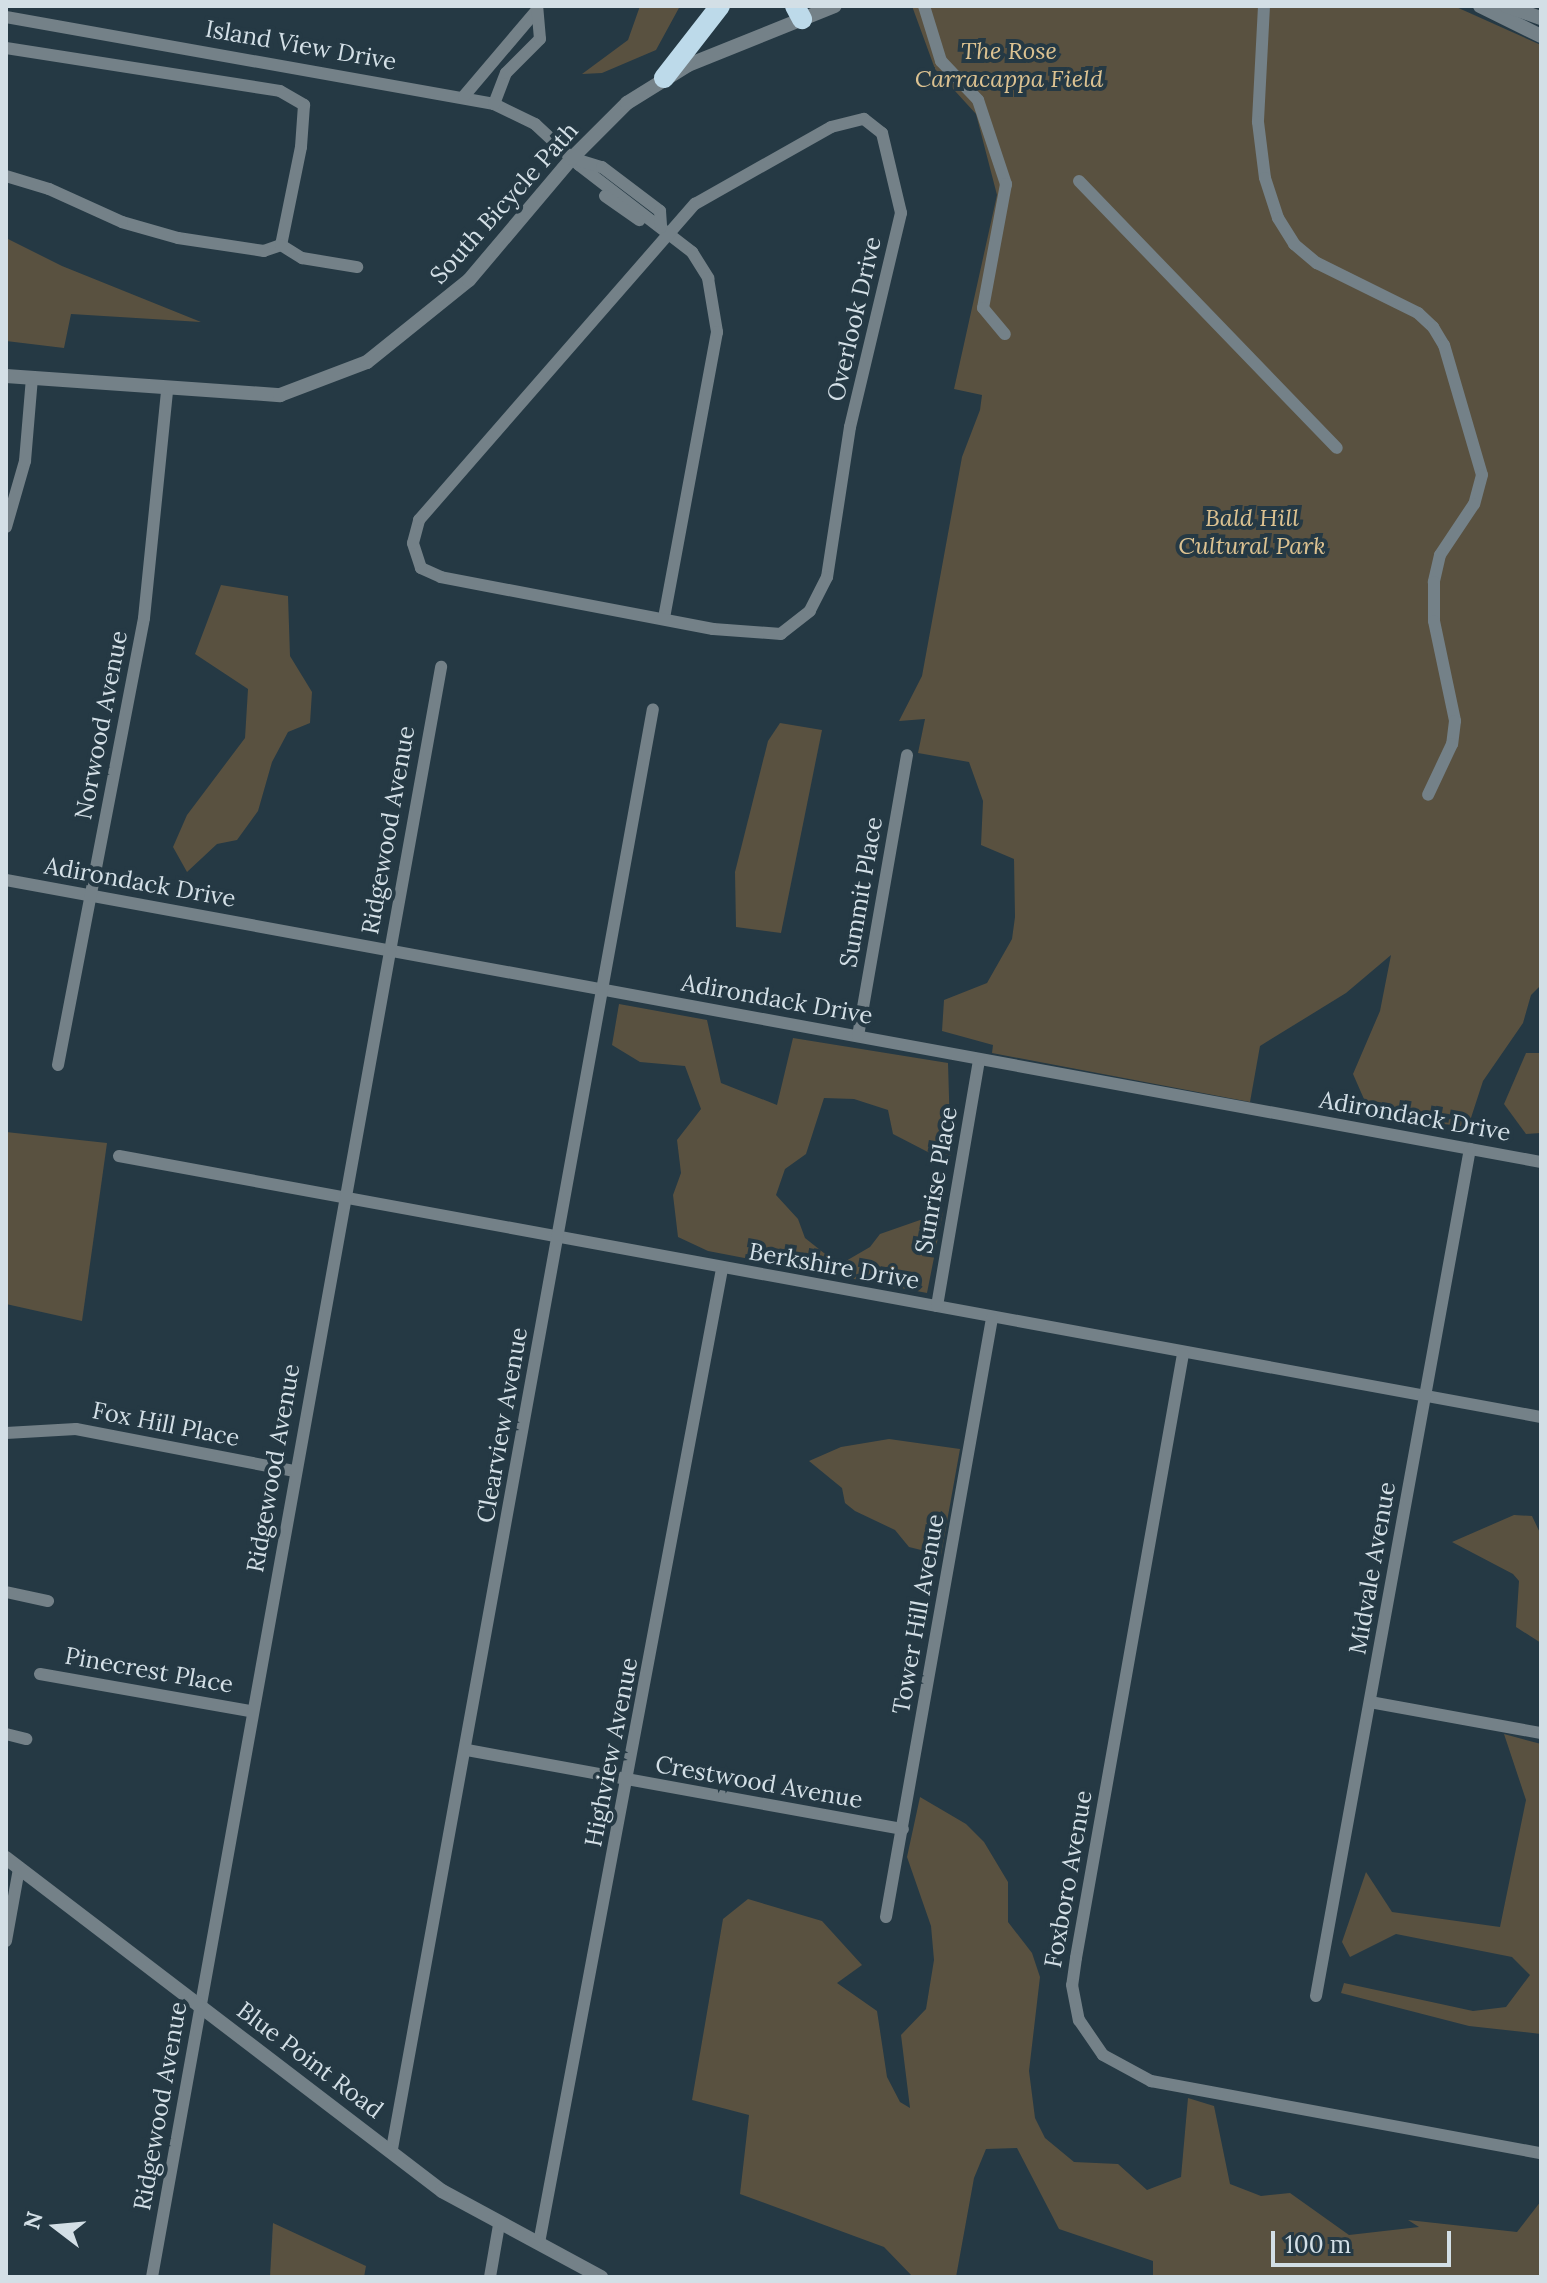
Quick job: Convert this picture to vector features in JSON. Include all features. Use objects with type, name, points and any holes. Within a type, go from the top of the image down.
[{"type":"highway","points":[[664,78],[720,6]]},
{"type":"street","name":"South Bicycle Path","points":[[6,376],[167,391],[280,395],[367,362],[469,280],[577,167],[627,103],[664,78],[798,13],[835,6]]},
{"type":"street","points":[[924,6],[941,61],[978,100],[1006,184],[983,308],[1005,334]]},
{"type":"street","points":[[1264,6],[1258,122],[1265,178],[1278,218],[1294,244],[1317,263],[1418,313],[1433,327],[1444,345],[1482,475],[1474,504],[1440,555],[1434,582],[1434,621],[1455,721],[1452,744],[1428,795]]},
{"type":"street","points":[[1480,6],[1541,36]]},
{"type":"street","points":[[1506,6],[1541,18]]},
{"type":"street","points":[[464,96],[537,8]]},
{"type":"street","points":[[494,104],[506,73],[540,39],[537,8]]},
{"type":"street","name":"Island View Drive","points":[[6,17],[464,96],[494,104],[535,124],[577,167]]},
{"type":"street","points":[[6,48],[280,91],[304,105],[301,147],[281,245]]},
{"type":"street","name":"Overlook Drive","points":[[864,119],[882,133],[901,213],[850,427],[827,577],[810,611],[781,634],[664,618],[441,577],[421,568],[413,543],[419,520],[666,231],[695,204],[831,127],[864,119]]},
{"type":"street","points":[[577,167],[614,175],[660,211],[666,231]]},
{"type":"street","points":[[577,167],[639,220],[666,231],[692,252],[708,278],[717,332],[664,618]]},
{"type":"street","points":[[6,176],[178,238],[264,251],[281,245]]},
{"type":"street","points":[[1079,181],[1337,448]]},
{"type":"street","points":[[281,245],[302,258],[357,267]]},
{"type":"street","points":[[6,527],[25,461],[32,378]]},
{"type":"street","name":"Norwood Avenue","points":[[58,1065],[144,618],[167,391]]},
{"type":"street","name":"Ridgewood Avenue","points":[[152,2277],[250,1711],[441,667]]},
{"type":"street","name":"Clearview Avenue","points":[[392,2149],[467,1750],[653,709]]},
{"type":"street","name":"Summit Place","points":[[858,1036],[907,755]]},
{"type":"street","name":"Adirondack Drive","points":[[6,880],[1541,1162]]},
{"type":"street","name":"Sunrise Place","points":[[937,1306],[979,1061]]},
{"type":"street","name":"Midvale Avenue","points":[[1316,1996],[1470,1149]]},
{"type":"street","name":"Berkshire Drive","points":[[119,1156],[1183,1354],[1541,1417]]},
{"type":"street","name":"Highview Avenue","points":[[539,2243],[629,1781],[722,1269]]},
{"type":"street","name":"Tower Hill Avenue","points":[[886,1917],[992,1318]]},
{"type":"street","name":"Foxboro Avenue","points":[[1183,1354],[1076,1958],[1073,1993],[1079,2020],[1103,2055],[1151,2081],[1541,2153]]},
{"type":"street","name":"Fox Hill Place","points":[[6,1433],[28,1428],[76,1429],[295,1471]]},
{"type":"street","points":[[6,1592],[48,1601]]},
{"type":"street","name":"Pinecrest Place","points":[[40,1674],[250,1711]]},
{"type":"street","points":[[1370,1702],[1541,1733]]},
{"type":"street","points":[[6,1734],[26,1739]]},
{"type":"street","name":"Crestwood Avenue","points":[[467,1750],[903,1829]]},
{"type":"street","name":"Blue Point Road","points":[[6,1858],[392,2149],[442,2191],[499,2225],[601,2277]]},
{"type":"street","points":[[6,1941],[19,1869]]},
{"type":"street","points":[[490,2277],[499,2225]]},
{"type":"green space","points":[[640,6],[680,6],[656,50],[602,73],[582,74],[628,40]]},
{"type":"green space","name":"Bald Hill Cultural Park","points":[[912,6],[1454,6],[1541,45],[1541,985],[1531,995],[1523,1023],[1483,1081],[1468,1127],[1371,1115],[1353,1074],[1380,1011],[1391,955],[1346,993],[1260,1046],[1250,1102],[992,1053],[993,1045],[942,1031],[944,1000],[987,983],[1012,939],[1015,917],[1014,859],[981,845],[983,801],[969,762],[918,753],[925,719],[899,721],[922,676],[962,457],[980,410],[982,395],[954,389],[997,195],[976,114],[935,69]]},
{"type":"green space","points":[[6,238],[62,266],[201,322],[71,314],[64,348],[6,341]]},
{"type":"green space","points":[[221,585],[288,596],[290,656],[312,692],[310,723],[288,732],[272,762],[258,811],[237,840],[217,844],[187,872],[173,847],[187,815],[245,738],[248,689],[195,654]]},
{"type":"green space","points":[[780,723],[822,730],[781,933],[736,927],[735,872],[768,741]]},
{"type":"green space","points":[[619,1004],[707,1020],[721,1083],[777,1105],[793,1038],[948,1063],[951,1164],[893,1134],[888,1110],[854,1099],[824,1098],[806,1154],[785,1169],[776,1195],[798,1219],[805,1238],[839,1265],[870,1247],[880,1234],[943,1212],[927,1293],[708,1251],[678,1237],[673,1195],[681,1173],[677,1140],[701,1109],[685,1066],[640,1062],[612,1045]]},
{"type":"green space","points":[[1526,1053],[1541,1053],[1541,1133],[1526,1134],[1504,1104]]},
{"type":"green space","points":[[6,1132],[107,1143],[82,1321],[6,1304]]},
{"type":"green space","points":[[889,1439],[960,1449],[941,1555],[909,1547],[895,1530],[855,1511],[845,1503],[842,1488],[809,1461],[841,1447]]},
{"type":"green space","points":[[1514,1515],[1532,1516],[1541,1535],[1541,1643],[1516,1627],[1519,1581],[1513,1574],[1452,1542]]},
{"type":"green space","points":[[1504,1734],[1541,1744],[1541,2034],[1469,2026],[1341,1993],[1344,1983],[1473,2011],[1506,2007],[1530,1975],[1512,1957],[1396,1934],[1350,1957],[1342,1942],[1366,1872],[1392,1912],[1500,1927],[1526,1800]]},
{"type":"green space","points":[[920,1797],[966,1824],[984,1842],[1008,1882],[1008,1922],[1032,1953],[1040,1977],[1029,2071],[1035,2118],[1045,2138],[1074,2162],[1118,2164],[1147,2190],[1181,2177],[1188,2098],[1214,2106],[1230,2184],[1261,2196],[1290,2193],[1349,2235],[1419,2227],[1408,2220],[1517,2232],[1541,2201],[1541,2277],[1153,2277],[1153,2261],[1059,2229],[1017,2148],[986,2149],[974,2178],[956,2277],[913,2277],[884,2247],[740,2194],[749,2115],[692,2100],[723,1919],[748,1899],[822,1921],[862,1965],[837,1983],[877,2011],[887,2077],[900,2102],[910,2108],[901,2035],[926,2009],[934,1960],[931,1926],[907,1857]]},
{"type":"green space","points":[[273,2223],[366,2266],[364,2277],[270,2277]]},
{"type":"park label","name":"The Rose Carracappa Field","points":[[1009,65]]}]
